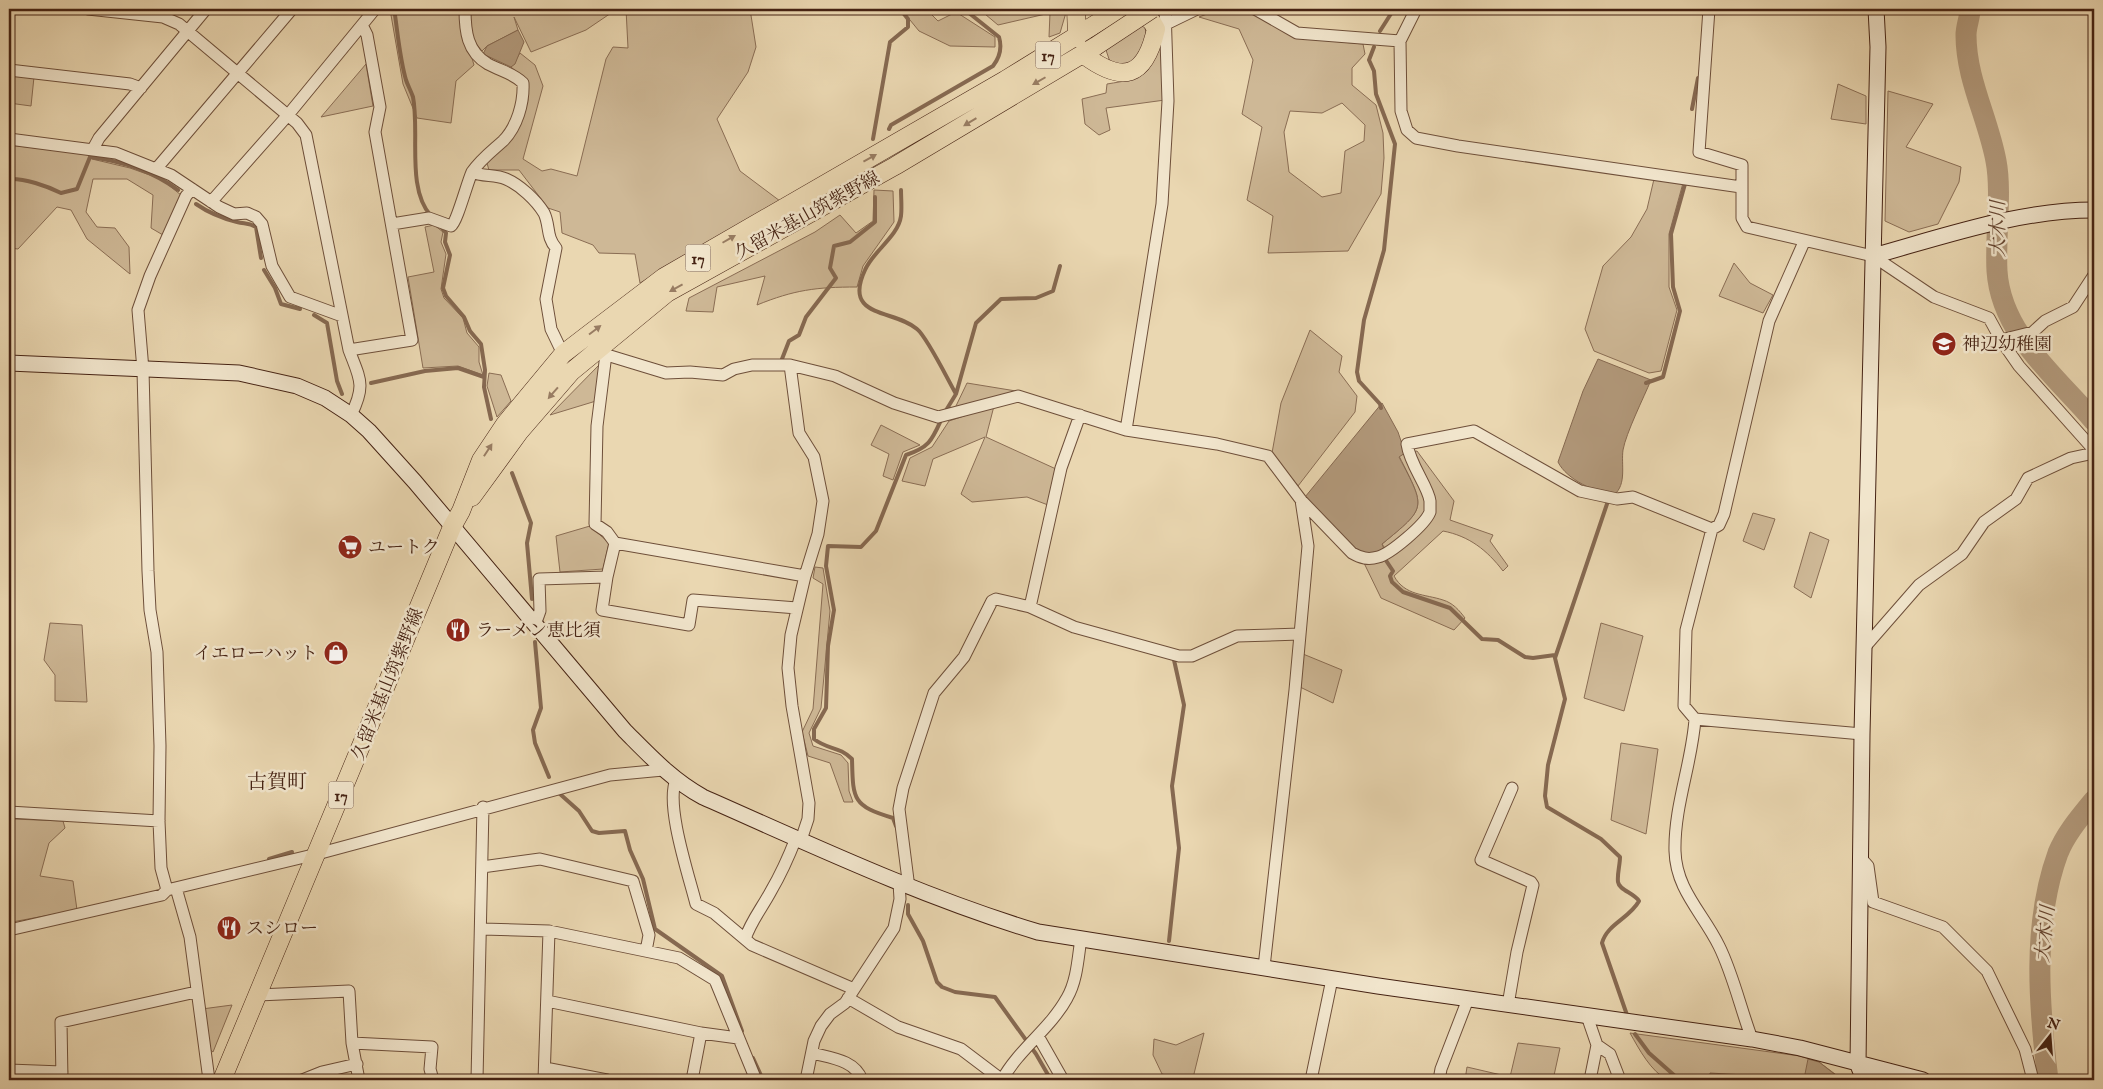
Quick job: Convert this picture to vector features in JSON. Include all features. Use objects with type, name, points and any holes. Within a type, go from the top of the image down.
[{"type":"main road","points":[[1076,9],[1083,33]]},
{"type":"main road","name":"久留米基山筑紫野線","points":[[461,511],[481,460],[496,438],[563,354],[664,277],[1083,33],[1120,9]]},
{"type":"main road","points":[[1090,51],[1110,71],[1124,74],[1138,69],[1147,58],[1160,27],[1136,9]]},
{"type":"main road","name":"久留米基山筑紫野線","points":[[222,1080],[452,526],[520,431],[571,372],[602,353],[667,293],[894,166],[1090,51],[1152,9]]},
{"type":"street","points":[[88,9],[163,17],[188,30],[297,123],[306,135],[349,350],[361,389],[351,415]]},
{"type":"street","points":[[93,149],[99,138],[206,9]]},
{"type":"street","points":[[157,168],[292,9]]},
{"type":"street","points":[[210,202],[288,115],[375,9]]},
{"type":"street","points":[[392,224],[430,218],[451,226],[455,224],[465,186],[472,172],[479,161],[511,131],[524,98],[523,83],[515,75],[488,64],[474,53],[467,40],[465,9]]},
{"type":"street","points":[[1126,430],[1162,204],[1168,101],[1160,27],[1165,9]]},
{"type":"street","points":[[1160,27],[1197,9]]},
{"type":"street","points":[[1255,9],[1297,33],[1400,41]]},
{"type":"street","points":[[1416,9],[1400,41],[1401,111],[1407,130],[1416,138],[1458,146],[1741,187]]},
{"type":"street","points":[[1709,9],[1699,152],[1742,165],[1742,218],[1748,227],[1804,242],[1873,256],[1934,298],[1989,318],[2019,366],[2094,452],[2071,458],[2028,478],[2016,500],[1984,522],[1962,554],[1919,585],[1864,648]]},
{"type":"street","points":[[1864,1080],[1858,1065],[1860,857],[1878,47],[1876,9]]},
{"type":"street","points":[[349,350],[412,340],[375,132],[380,108],[367,35],[362,25]]},
{"type":"street","points":[[9,70],[141,88]]},
{"type":"street","points":[[9,139],[116,153],[157,168],[210,202],[234,214],[247,214],[256,217],[262,224],[272,266],[290,297],[342,316]]},
{"type":"street","points":[[472,172],[480,176],[506,179],[526,193],[544,213],[550,241],[556,248],[546,299],[551,328],[563,354]]},
{"type":"street","points":[[192,189],[186,196],[150,276],[138,310],[143,370],[150,610],[157,652],[161,868],[172,889],[190,937],[209,1080]]},
{"type":"street","points":[[1873,256],[2010,219],[2066,210],[2094,210]]},
{"type":"street","points":[[1804,242],[1769,320],[1724,514],[1719,525],[1712,529],[1686,630],[1684,706],[1695,719],[1862,734]]},
{"type":"street","points":[[2003,339],[2033,332],[2045,322],[2073,307],[2094,274]]},
{"type":"street","points":[[805,576],[615,543],[607,532],[595,524],[597,426],[602,353],[666,373],[723,375],[734,369],[752,365],[790,365],[834,376],[894,403],[944,416],[1018,396],[1126,430],[1217,444],[1268,456],[1301,500],[1352,553],[1361,558],[1383,555],[1417,529],[1430,512],[1430,499],[1409,457],[1407,444],[1419,440],[1474,431],[1564,483],[1601,497],[1617,499],[1633,497],[1712,529]]},
{"type":"street","points":[[9,363],[239,373],[297,386],[325,398],[351,415],[376,438],[625,731],[663,770],[703,797],[904,885],[992,918],[1038,932],[1332,979],[1752,1039],[1800,1048],[1858,1065],[1923,1080]]},
{"type":"street","points":[[745,939],[751,921],[774,885],[808,819],[809,803],[792,706],[788,668],[797,608],[818,534],[823,501],[814,457],[799,433],[790,365]]},
{"type":"street","points":[[1030,607],[1062,468],[1080,415]]},
{"type":"street","points":[[1264,967],[1308,546],[1301,500]]},
{"type":"street","points":[[615,543],[606,577],[602,610],[689,625],[693,600],[797,608]]},
{"type":"street","points":[[535,625],[540,611],[539,579],[606,577]]},
{"type":"street","points":[[806,1080],[814,1041],[820,1026],[851,994],[894,928],[904,885],[899,809],[903,788],[934,692],[964,657],[992,601],[996,599],[1030,607],[1074,627],[1179,656],[1192,656],[1237,636],[1300,634]]},
{"type":"street","points":[[1695,719],[1677,821],[1675,852],[1679,878],[1689,900],[1719,946],[1752,1039]]},
{"type":"street","points":[[9,930],[162,895],[172,889],[317,854],[483,807],[610,775],[663,770]]},
{"type":"street","points":[[676,780],[671,790],[678,834],[696,904],[714,912],[752,946],[851,994],[898,1027],[961,1049],[1002,1080],[1025,1048],[1036,1038],[1067,998],[1077,967],[1081,938]]},
{"type":"street","points":[[1508,1005],[1517,952],[1533,885],[1531,882],[1481,860],[1512,788]]},
{"type":"street","points":[[477,1080],[482,929],[483,807]]},
{"type":"street","points":[[9,812],[159,821]]},
{"type":"street","points":[[1860,857],[1868,866],[1873,902],[1943,927],[1987,971],[2025,1049],[2033,1080]]},
{"type":"street","points":[[482,867],[540,859],[633,881],[649,934],[646,951]]},
{"type":"street","points":[[482,929],[549,931],[679,958],[715,980],[756,1080]]},
{"type":"street","points":[[544,1080],[549,931]]},
{"type":"street","points":[[1311,1080],[1332,979]]},
{"type":"street","points":[[258,995],[349,991],[352,1044],[360,1080]]},
{"type":"street","points":[[9,1070],[62,1076],[61,1022],[196,992]]},
{"type":"street","points":[[1439,1080],[1441,1069],[1468,999]]},
{"type":"street","points":[[547,1001],[738,1038]]},
{"type":"street","points":[[1587,1016],[1597,1045],[1590,1080]]},
{"type":"street","points":[[692,1080],[701,1032]]},
{"type":"street","points":[[1036,1038],[1063,1080]]},
{"type":"street","points":[[352,1044],[432,1047],[430,1069],[433,1080]]},
{"type":"street","points":[[1597,1045],[1610,1054],[1620,1080]]},
{"type":"street","points":[[812,1053],[849,1063],[859,1072],[862,1080]]},
{"type":"street","points":[[302,1080],[322,1072],[357,1064]]},
{"type":"street","points":[[545,1068],[607,1080]]},
{"type":"shaded area","points":[[387,9],[617,9],[586,30],[531,52],[514,17],[518,30],[487,46],[482,51],[463,28],[474,65],[456,81],[451,123],[417,118],[403,84],[391,15]]},
{"type":"shaded area","points":[[626,9],[750,9],[756,47],[748,72],[717,119],[740,171],[780,201],[640,283],[635,254],[599,253],[593,245],[562,233],[560,212],[548,208],[519,170],[489,170],[486,160],[510,141],[528,100],[527,81],[511,67],[520,53],[535,65],[543,86],[523,159],[542,171],[551,169],[577,176],[606,59],[613,47],[628,48]]},
{"type":"shaded area","points":[[901,9],[932,9],[928,11],[938,21],[956,12],[995,37],[995,47],[950,46],[919,31]]},
{"type":"shaded area","points":[[979,9],[1067,9],[1060,33],[1049,37],[1050,13],[998,25]]},
{"type":"shaded area","points":[[1215,11],[1247,11],[1299,38],[1363,44],[1365,54],[1352,68],[1352,85],[1376,105],[1383,133],[1384,158],[1381,194],[1348,251],[1268,253],[1273,216],[1247,200],[1262,127],[1242,114],[1253,60],[1239,29],[1199,17]],"holes":[[[1342,103],[1365,125],[1364,141],[1345,151],[1341,193],[1322,197],[1289,172],[1284,132],[1290,111],[1322,113]]]},
{"type":"shaded area","points":[[1144,24],[1146,44],[1141,54],[1126,67],[1110,62],[1106,50]]},
{"type":"shaded area","points":[[518,30],[524,42],[515,64],[511,67],[483,54],[487,46]]},
{"type":"shaded area","points":[[1161,42],[1165,100],[1106,108],[1110,130],[1099,135],[1085,124],[1082,99],[1106,93],[1107,84],[1137,78],[1143,74],[1152,63]]},
{"type":"shaded area","points":[[366,64],[373,106],[321,117]]},
{"type":"shaded area","points":[[9,75],[34,77],[31,106],[9,103]]},
{"type":"shaded area","points":[[1838,84],[1866,96],[1866,124],[1831,119]]},
{"type":"shaded area","points":[[1888,91],[1933,104],[1906,147],[1961,167],[1959,182],[1938,224],[1909,232],[1885,221]]},
{"type":"shaded area","points":[[9,145],[89,154],[92,159],[130,168],[161,179],[181,195],[163,235],[151,228],[153,195],[127,179],[93,179],[86,212],[97,227],[115,228],[129,247],[130,274],[87,239],[71,210],[57,207],[18,249],[9,248],[9,216],[14,199],[9,198]]},
{"type":"shaded area","points":[[1654,179],[1683,183],[1669,234],[1669,287],[1677,310],[1661,371],[1649,373],[1594,351],[1585,329],[1603,266],[1631,237],[1647,209]]},
{"type":"shaded area","points":[[874,190],[893,191],[894,222],[863,266],[857,287],[806,290],[757,305],[765,276],[717,287],[713,312],[686,311],[689,298],[815,232],[840,215],[856,233],[873,221]]},
{"type":"shaded area","points":[[434,225],[443,232],[441,242],[446,254],[441,289],[444,298],[463,318],[467,333],[479,347],[479,362],[483,375],[458,366],[423,368],[408,277],[434,272],[425,227]]},
{"type":"shaded area","points":[[1734,263],[1750,283],[1773,295],[1763,313],[1719,296]]},
{"type":"shaded area","points":[[1310,330],[1342,356],[1339,372],[1357,396],[1355,412],[1298,486],[1272,453],[1281,403]]},
{"type":"shaded area","points":[[1598,359],[1651,380],[1625,443],[1621,485],[1614,495],[1598,491],[1575,480],[1558,462],[1583,391]]},
{"type":"shaded area","points":[[599,365],[596,401],[550,415]]},
{"type":"shaded area","points":[[489,373],[501,375],[511,401],[497,417],[487,386]]},
{"type":"shaded area","points":[[967,383],[1016,391],[955,408]]},
{"type":"shaded area","points":[[1382,403],[1398,432],[1405,453],[1399,457],[1414,487],[1418,506],[1407,522],[1382,544],[1384,549],[1374,554],[1365,555],[1355,550],[1339,537],[1305,497]]},
{"type":"shaded area","points":[[994,406],[986,437],[1056,469],[1048,505],[1027,497],[972,502],[961,494],[985,437],[933,459],[925,486],[902,481],[910,458],[932,447],[949,421]]},
{"type":"shaded area","points":[[881,425],[920,445],[903,452],[893,480],[883,476],[889,454],[871,445]]},
{"type":"shaded area","points":[[1417,451],[1454,501],[1450,520],[1493,535],[1490,541],[1508,566],[1503,571],[1477,545],[1461,536],[1443,531],[1394,576],[1399,583],[1410,591],[1443,600],[1456,607],[1465,618],[1454,630],[1381,598],[1364,563],[1382,562],[1391,557],[1382,544],[1407,522],[1418,506],[1414,487],[1399,456]]},
{"type":"shaded area","points":[[1753,513],[1775,519],[1764,550],[1743,541]]},
{"type":"shaded area","points":[[590,526],[609,543],[603,569],[560,572],[556,536]]},
{"type":"shaded area","points":[[1810,532],[1829,540],[1811,598],[1794,587]]},
{"type":"shaded area","points":[[815,567],[823,568],[830,611],[821,708],[809,733],[813,746],[841,755],[848,763],[849,791],[853,802],[844,802],[830,763],[808,756],[802,732],[813,709],[823,584],[813,578]]},
{"type":"shaded area","points":[[50,623],[82,625],[87,702],[55,701],[55,675],[44,660]]},
{"type":"shaded area","points":[[1601,623],[1643,636],[1624,711],[1584,698]]},
{"type":"shaded area","points":[[1303,654],[1342,670],[1333,703],[1300,687]]},
{"type":"shaded area","points":[[1621,743],[1658,749],[1646,834],[1611,820]]},
{"type":"shaded area","points":[[13,819],[63,821],[65,828],[49,843],[40,876],[73,881],[77,910],[12,922],[9,825]]},
{"type":"shaded area","points":[[232,1005],[213,1052],[208,1048],[202,1009]]},
{"type":"shaded area","points":[[1204,1033],[1193,1078],[1197,1080],[1170,1080],[1170,1076],[1162,1074],[1153,1055],[1154,1039],[1176,1045]]},
{"type":"shaded area","points":[[1630,1033],[1800,1056],[1819,1062],[1843,1080],[1668,1080],[1651,1066]]},
{"type":"shaded area","points":[[1518,1043],[1560,1048],[1553,1080],[1465,1080],[1467,1067],[1510,1077]]},
{"type":"shaded area","points":[[1808,1059],[1819,1062],[1842,1080],[1810,1080],[1805,1074]]},
{"type":"shaded area","points":[[1710,1073],[1762,1076],[1770,1080],[1711,1080],[1709,1078]]},
{"type":"waterway","points":[[391,9],[395,15],[404,72],[413,97],[416,176],[423,204],[431,216]]},
{"type":"waterway","points":[[873,139],[890,42],[908,27],[908,19],[900,9]]},
{"type":"waterway","points":[[889,129],[891,125],[993,66],[995,63],[1000,52],[999,37],[964,9]]},
{"type":"waterway","points":[[1380,31],[1394,9]]},
{"type":"waterway","name":"大木川","points":[[1970,9],[1966,35],[1967,51],[1973,83],[1992,145],[1998,173],[1997,271],[2001,294],[2008,315],[2019,334],[2033,353],[2094,421]]},
{"type":"waterway","points":[[1374,47],[1369,60],[1374,71],[1376,94],[1395,144],[1384,250],[1364,320],[1357,372],[1359,381],[1380,404],[1381,408]]},
{"type":"waterway","points":[[1692,109],[1698,78]]},
{"type":"waterway","points":[[9,179],[35,183],[61,193],[77,189],[90,157],[114,161],[147,172],[178,190]]},
{"type":"waterway","points":[[1646,383],[1663,377],[1680,311],[1673,287],[1671,234],[1685,184]]},
{"type":"waterway","points":[[901,190],[901,216],[899,224],[865,270],[860,286],[860,297],[866,305],[874,310],[908,323],[921,334],[932,349],[956,394],[945,412]]},
{"type":"waterway","points":[[782,359],[789,341],[799,335],[806,317],[836,278],[830,268],[834,246],[850,242],[875,222],[875,197]]},
{"type":"waterway","points":[[196,204],[220,217],[256,227],[261,258]]},
{"type":"waterway","points":[[441,227],[446,233],[445,242],[450,255],[443,288],[446,296],[464,317],[470,331],[481,344],[485,370],[484,387],[491,419]]},
{"type":"waterway","points":[[956,394],[976,323],[1001,299],[1036,298],[1053,291],[1060,266]]},
{"type":"waterway","points":[[264,270],[275,288],[281,304],[300,309]]},
{"type":"waterway","points":[[314,315],[327,323],[337,381],[342,394]]},
{"type":"waterway","points":[[371,383],[425,371],[458,368],[484,377]]},
{"type":"waterway","points":[[896,826],[893,818],[869,809],[862,805],[858,799],[853,783],[852,759],[843,752],[814,739],[814,729],[826,708],[828,646],[834,610],[826,566],[828,546],[861,547],[876,531],[906,455],[920,449],[929,442],[942,418]]},
{"type":"waterway","points":[[512,473],[531,523],[527,543],[532,599]]},
{"type":"waterway","points":[[1609,498],[1555,658],[1565,699],[1548,765],[1545,796],[1547,807],[1601,839],[1620,857],[1619,885],[1639,901],[1609,931],[1602,943],[1627,1015]]},
{"type":"waterway","points":[[1383,556],[1393,571],[1390,576],[1392,582],[1403,592],[1450,608],[1482,639],[1498,640],[1525,657],[1533,658],[1555,655]]},
{"type":"waterway","points":[[535,642],[541,708],[533,730],[535,743],[549,777]]},
{"type":"waterway","points":[[1169,941],[1179,848],[1172,786],[1184,705],[1174,660]]},
{"type":"waterway","points":[[560,794],[579,811],[592,831],[599,833],[625,831],[630,850],[643,879],[655,929],[722,976],[742,1031]]},
{"type":"waterway","name":"大木川","points":[[2048,1080],[2040,995],[2041,937],[2044,908],[2050,880],[2061,846],[2074,825],[2094,800]]},
{"type":"waterway","points":[[269,859],[292,852]]},
{"type":"waterway","points":[[908,905],[908,914],[923,941],[937,982],[942,987],[955,992],[995,997],[1036,1054],[1051,1080]]},
{"type":"waterway","points":[[1635,1034],[1649,1053],[1675,1076],[1709,1078],[1711,1080]]},
{"type":"waterway","points":[[753,1058],[763,1080]]},
{"type":"place","name":"神辺幼稚園","points":[[1944,344]]},
{"type":"place","name":"ユートク","points":[[350,547]]},
{"type":"place","name":"ラーメン恵比須","points":[[458,630]]},
{"type":"place","name":"イエローハット","points":[[336,653]]},
{"type":"place","name":"スシロー","points":[[229,928]]},
{"type":"district","name":"古賀町","points":[[277,781]]}]
